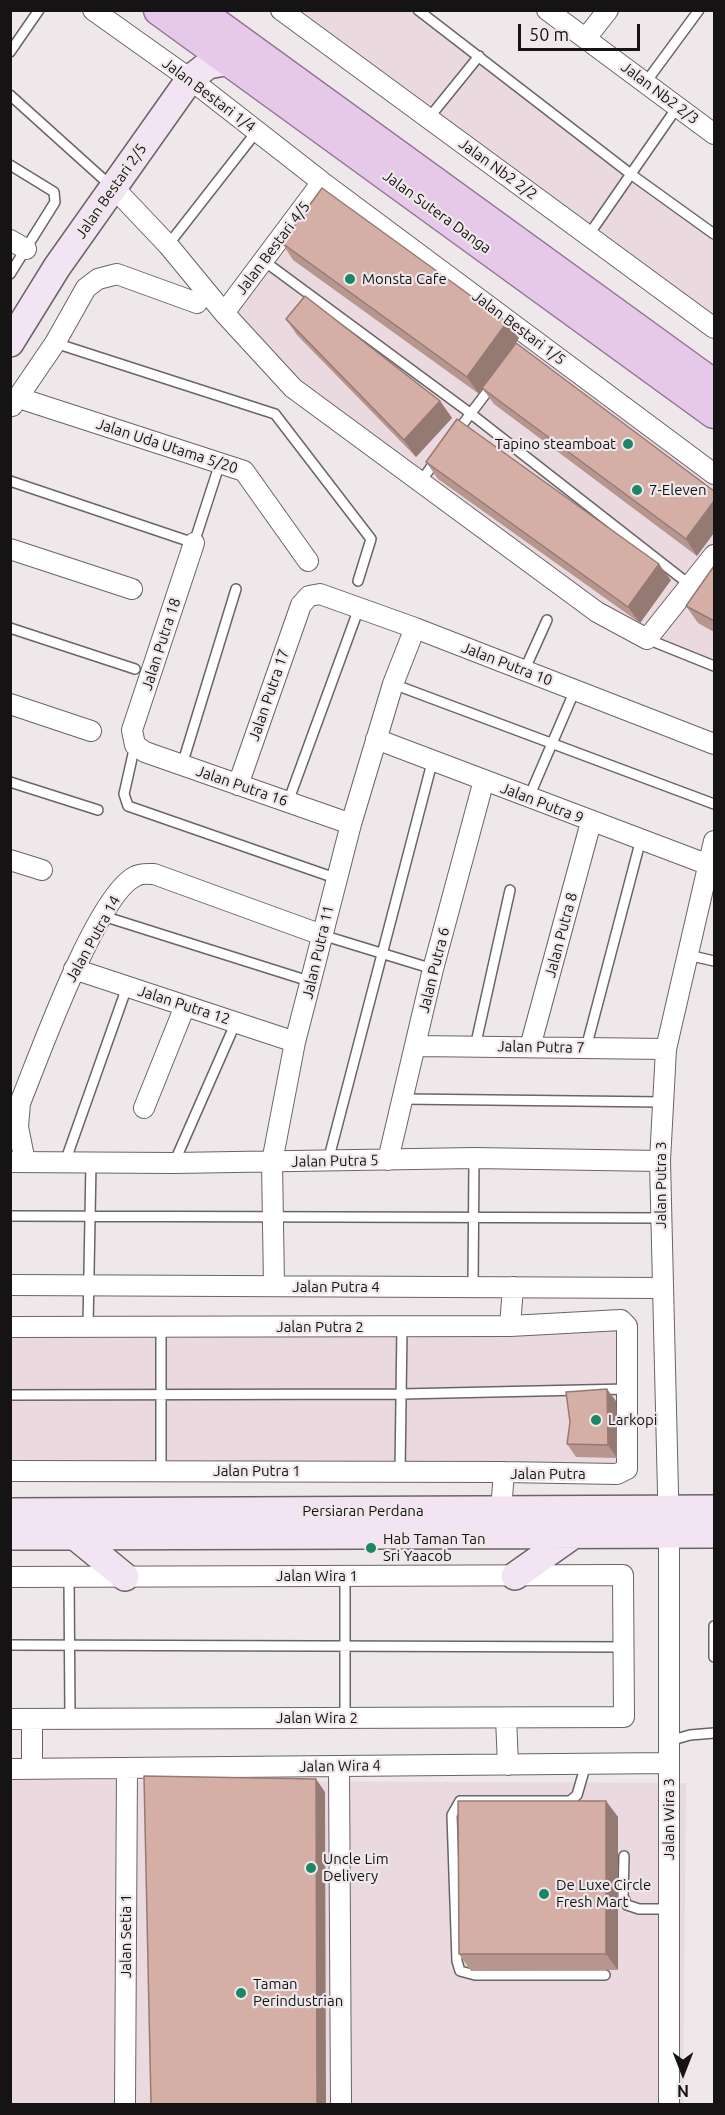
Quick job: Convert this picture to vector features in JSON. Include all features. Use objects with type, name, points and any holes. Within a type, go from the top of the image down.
[{"type":"main road","name":"Jalan Sutera Danga","points":[[159,10],[194,22],[714,385]]},
{"type":"main road","points":[[190,80],[194,58],[194,22]]},
{"type":"main road","name":"Jalan Sutera Danga","points":[[194,22],[230,61],[714,413]]},
{"type":"main road","name":"Jalan Bestari 2/5","points":[[10,343],[57,267],[190,80],[208,64],[230,61]]},
{"type":"main road","name":"Persiaran Perdana","points":[[10,1536],[573,1535],[669,1522],[714,1509]]},
{"type":"main road","name":"Persiaran Perdana","points":[[10,1512],[501,1510],[669,1522],[714,1534]]},
{"type":"main road","points":[[515,1575],[573,1535]]},
{"type":"main road","points":[[75,1536],[125,1577]]},
{"type":"street","name":"Jalan Bestari 1/4","points":[[93,10],[190,80],[322,182]]},
{"type":"street","name":"Jalan Nb2 2/2","points":[[281,10],[714,328]]},
{"type":"street","name":"Jalan Nb2 2/3","points":[[547,10],[678,106],[712,128]]},
{"type":"street","points":[[586,38],[608,10]]},
{"type":"street","name":"Jalan Bestari 4/5","points":[[224,313],[322,182]]},
{"type":"street","name":"Jalan Bestari 1/5","points":[[322,182],[526,341],[714,474]]},
{"type":"street","points":[[113,187],[168,245],[224,313],[293,388],[597,612],[647,639],[714,555]]},
{"type":"street","points":[[15,403],[55,343],[86,288],[98,279],[117,274],[197,303]]},
{"type":"street","name":"Jalan Uda Utama 5/20","points":[[15,403],[244,471],[308,561]]},
{"type":"street","name":"Jalan Putra 18","points":[[135,745],[132,730],[194,543]]},
{"type":"street","points":[[10,549],[132,589]]},
{"type":"street","name":"Jalan Putra 10","points":[[301,605],[309,596],[320,594],[415,628],[714,744]]},
{"type":"street","name":"Jalan Putra 17","points":[[238,785],[301,605]]},
{"type":"street","name":"Jalan Putra 11","points":[[274,1286],[271,1216],[272,1162],[295,1042],[312,982],[335,878],[393,684],[415,628]]},
{"type":"street","points":[[10,704],[91,731]]},
{"type":"street","name":"Jalan Putra 9","points":[[376,739],[433,758],[591,822],[709,865]]},
{"type":"street","name":"Jalan Putra 16","points":[[135,745],[145,752],[351,824]]},
{"type":"street","name":"Jalan Putra 6","points":[[388,1160],[417,1046],[433,969],[484,780]]},
{"type":"street","name":"Jalan Putra 8","points":[[530,1047],[591,822]]},
{"type":"street","name":"Jalan Putra 3","points":[[669,1522],[661,1288],[660,1161],[666,1049],[714,842]]},
{"type":"street","points":[[10,860],[42,870]]},
{"type":"street","name":"Jalan Putra 14","points":[[18,1162],[20,1103],[74,969],[103,916],[124,885],[137,875],[154,874],[322,935]]},
{"type":"street","name":"Jalan Putra 12","points":[[74,969],[295,1042]]},
{"type":"street","points":[[144,1108],[185,1006]]},
{"type":"street","name":"Jalan Putra 7","points":[[417,1046],[666,1049]]},
{"type":"street","name":"Jalan Putra 5","points":[[18,1162],[174,1163],[474,1158],[660,1161]]},
{"type":"street","name":"Jalan Putra 4","points":[[10,1285],[661,1288]]},
{"type":"street","points":[[510,1326],[513,1287]]},
{"type":"street","name":"Jalan Putra 2","points":[[10,1327],[402,1328],[510,1326],[621,1320],[627,1326],[627,1389]]},
{"type":"street","name":"Jalan Putra","points":[[501,1510],[504,1472],[617,1474],[627,1469],[627,1389]]},
{"type":"street","name":"Jalan Putra 1","points":[[10,1471],[504,1472]]},
{"type":"street","name":"Jalan Wira 3","points":[[669,1522],[669,2104]]},
{"type":"street","name":"Jalan Wira 1","points":[[10,1577],[623,1575],[623,1647]]},
{"type":"street","name":"Jalan Wira 2","points":[[10,1719],[624,1718],[623,1647]]},
{"type":"street","points":[[506,1718],[508,1765]]},
{"type":"street","points":[[32,1719],[33,1769]]},
{"type":"street","name":"Jalan Wira 4","points":[[10,1770],[669,1763]]},
{"type":"street","points":[[339,1766],[341,2104]]},
{"type":"street","name":"Jalan Setia 1","points":[[125,2104],[127,1768]]},
{"type":"lane","points":[[10,51],[39,10]]},
{"type":"lane","points":[[418,10],[632,175],[714,234]]},
{"type":"lane","points":[[646,82],[699,10]]},
{"type":"lane","points":[[428,118],[479,56]]},
{"type":"lane","points":[[10,95],[113,187]]},
{"type":"lane","points":[[588,236],[678,106]]},
{"type":"lane","points":[[168,245],[257,131]]},
{"type":"lane","points":[[10,165],[54,192],[55,202],[18,245],[10,274]]},
{"type":"lane","points":[[264,261],[470,413],[690,585]]},
{"type":"lane","points":[[55,343],[275,414],[371,539],[358,581]]},
{"type":"lane","points":[[452,439],[497,379]]},
{"type":"lane","points":[[421,481],[446,447]]},
{"type":"lane","points":[[10,481],[194,543],[220,463]]},
{"type":"lane","points":[[182,765],[236,589]]},
{"type":"lane","points":[[288,802],[358,608]]},
{"type":"lane","points":[[524,671],[547,620]]},
{"type":"lane","points":[[10,628],[135,669]]},
{"type":"lane","points":[[647,639],[714,666]]},
{"type":"lane","points":[[393,684],[550,745],[714,804]]},
{"type":"lane","points":[[529,797],[575,690]]},
{"type":"lane","points":[[135,745],[124,794],[128,806],[335,878]]},
{"type":"lane","points":[[328,1161],[433,758]]},
{"type":"lane","points":[[10,782],[98,810]]},
{"type":"lane","points":[[586,1048],[641,839]]},
{"type":"lane","points":[[475,1047],[510,890]]},
{"type":"lane","points":[[103,916],[312,982]]},
{"type":"lane","points":[[322,935],[381,955],[433,969]]},
{"type":"lane","points":[[687,955],[714,962]]},
{"type":"lane","points":[[65,1162],[128,987]]},
{"type":"lane","points":[[174,1163],[236,1022]]},
{"type":"lane","points":[[404,1100],[663,1102]]},
{"type":"lane","points":[[473,1287],[474,1158]]},
{"type":"lane","points":[[88,1326],[91,1163]]},
{"type":"lane","points":[[10,1216],[661,1218]]},
{"type":"lane","points":[[161,1326],[161,1471]]},
{"type":"lane","points":[[400,1472],[402,1328]]},
{"type":"lane","points":[[10,1395],[401,1394],[627,1389]]},
{"type":"lane","points":[[345,1576],[345,1718]]},
{"type":"lane","points":[[69,1577],[70,1719]]},
{"type":"lane","points":[[714,1626],[714,1657]]},
{"type":"lane","points":[[10,1645],[623,1647]]},
{"type":"lane","points":[[669,1742],[690,1735],[714,1733]]},
{"type":"lane","points":[[586,1764],[577,1795],[570,1801],[460,1801],[452,1815],[457,1961],[460,1971],[475,1975],[605,1975]]},
{"type":"lane","points":[[624,1856],[623,1896],[627,1905],[639,1909],[669,1909]]},
{"type":"shaded area","points":[[292,11],[409,11],[714,239],[714,321]]},
{"type":"shaded area","points":[[324,190],[714,481],[714,661],[641,629],[601,608],[295,383],[232,313]]},
{"type":"shaded area","points":[[623,1315],[633,1472],[11,1478],[10,1321]]},
{"type":"shaded area","points":[[11,1780],[686,1783],[683,2104],[11,2104]]},
{"type":"building","points":[[322,188],[507,322],[467,377],[282,243]]},
{"type":"building","points":[[305,296],[440,401],[404,440],[286,319]]},
{"type":"building","points":[[516,343],[714,491],[714,501],[686,539],[482,388]]},
{"type":"building","points":[[457,419],[659,564],[628,607],[426,462]]},
{"type":"building","points":[[714,566],[714,621],[686,606]]},
{"type":"building","points":[[607,1389],[608,1445],[567,1444],[570,1422],[566,1392]]},
{"type":"building","name":"Taman Perindustrian","points":[[144,1776],[316,1779],[317,2104],[151,2104]]},
{"type":"building","name":"De Luxe Circle Fresh Mart","points":[[458,1801],[606,1801],[606,1954],[459,1954]]},
{"type":"place","name":"Monsta Cafe","points":[[350,279]]},
{"type":"place","name":"Tapino steamboat","points":[[628,444]]},
{"type":"place","name":"7-Eleven","points":[[637,490]]},
{"type":"place","name":"Larkopi","points":[[596,1420]]},
{"type":"place","name":"Hab Taman Tan Sri Yaacob","points":[[371,1548]]},
{"type":"place","name":"Uncle Lim Delivery","points":[[311,1868]]},
{"type":"place","name":"De Luxe Circle Fresh Mart","points":[[544,1894]]},
{"type":"place","name":"Taman Perindustrian","points":[[241,1993]]}]
